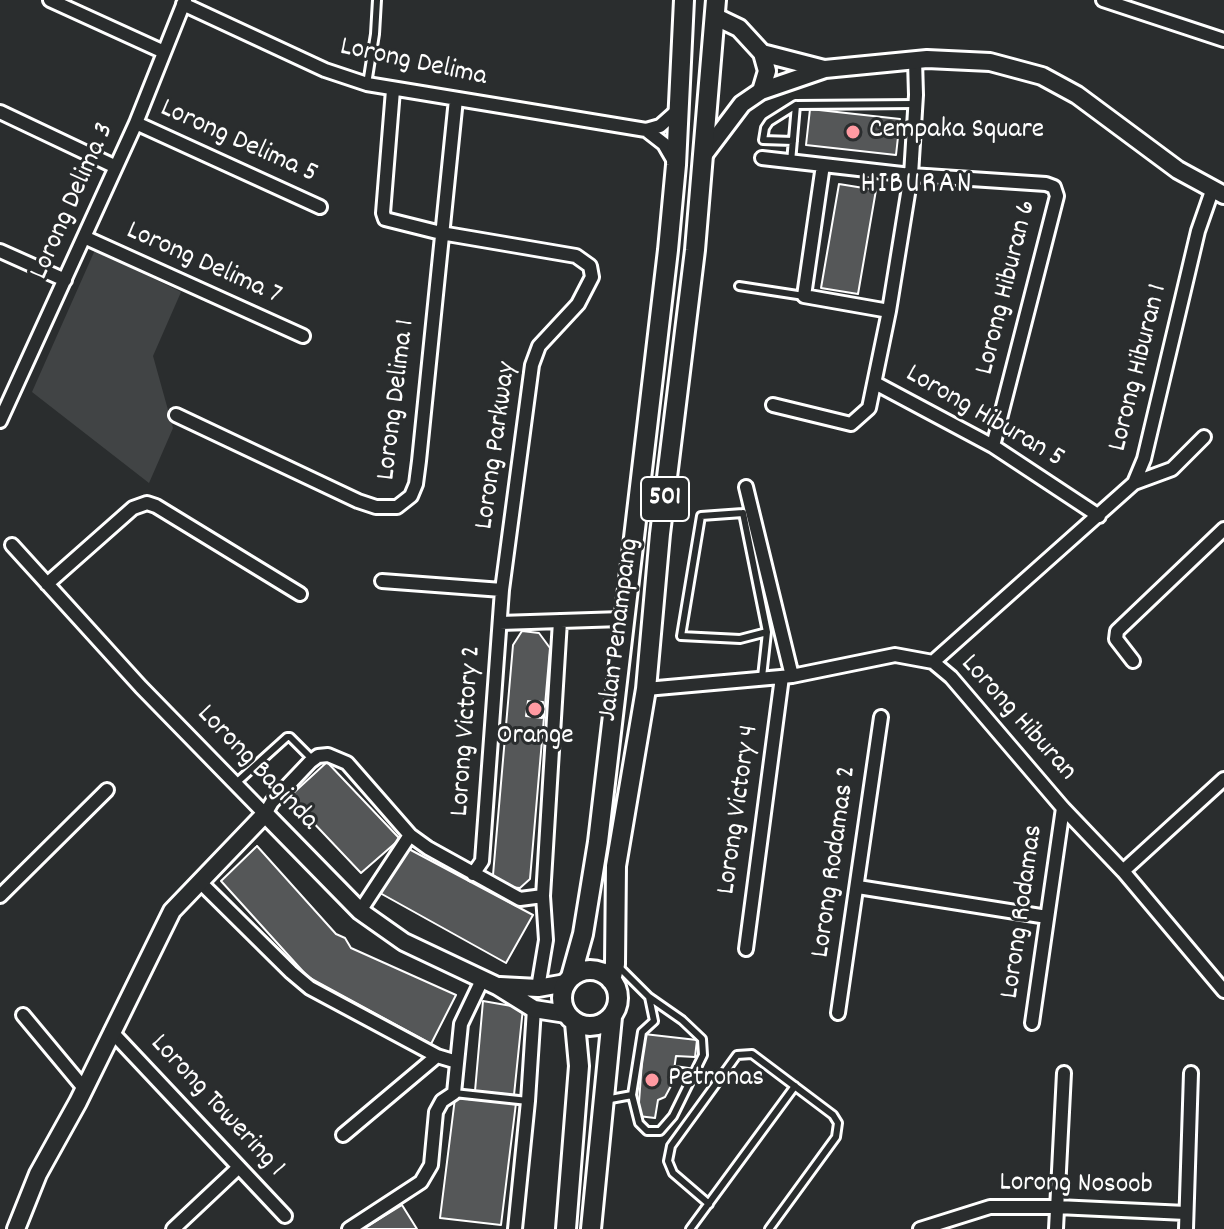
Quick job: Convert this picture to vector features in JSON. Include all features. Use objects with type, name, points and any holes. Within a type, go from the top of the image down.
[{"type":"main road","name":"Jalan Penampang","points":[[568,980],[583,934],[596,855],[668,250],[676,165],[684,0]]},
{"type":"main road","name":"Jalan Penampang","points":[[613,972],[616,866],[646,689],[695,250],[716,8]]},
{"type":"main road","points":[[682,31],[716,8]]},
{"type":"main road","points":[[637,511],[649,500],[665,498]]},
{"type":"main road","points":[[566,1229],[579,1066],[570,1018],[562,1004],[562,993],[568,980],[581,971],[592,970],[613,972],[617,1005],[612,1017],[602,1100],[591,1229]]},
{"type":"main road","points":[[570,1018],[588,1027],[612,1017]]},
{"type":"street","points":[[50,0],[164,52]]},
{"type":"street","points":[[1103,0],[1224,40]]},
{"type":"street","name":"Lorong Delima 3","points":[[0,421],[136,123],[184,2]]},
{"type":"street","name":"Lorong Delima","points":[[184,2],[325,70],[367,84],[646,130]]},
{"type":"street","points":[[716,8],[762,53],[767,71],[761,91]]},
{"type":"street","points":[[762,53],[825,69]]},
{"type":"street","points":[[702,157],[742,104],[761,91],[825,69],[915,60],[990,62],[1042,76],[1077,95],[1178,170],[1218,193]]},
{"type":"street","name":"Lorong Hiburan 5","points":[[915,60],[911,175],[875,383],[993,446],[1099,516]]},
{"type":"street","points":[[393,90],[385,219],[441,233]]},
{"type":"street","name":"Lorong Delima 1","points":[[176,415],[358,501],[376,507],[397,507],[411,496],[418,473],[456,99]]},
{"type":"street","points":[[646,130],[660,126],[678,110]]},
{"type":"street","points":[[0,112],[116,167]]},
{"type":"street","name":"Lorong Delima 5","points":[[136,123],[320,207]]},
{"type":"street","points":[[646,130],[664,144],[676,165]]},
{"type":"street","points":[[762,158],[911,175]]},
{"type":"street","points":[[823,165],[804,296],[889,311]]},
{"type":"street","name":"Lorong Hiburan 6","points":[[911,175],[1046,184],[1054,187],[1057,196],[993,446]]},
{"type":"street","name":"Lorong Hiburan 1","points":[[933,662],[1134,483],[1144,459],[1198,231],[1218,193]]},
{"type":"street","name":"Lorong Parkway","points":[[441,233],[567,254],[584,259],[590,266],[592,277],[578,304],[539,346],[532,365],[502,590]]},
{"type":"street","name":"Lorong Delima 7","points":[[84,237],[303,336]]},
{"type":"street","points":[[0,251],[65,280]]},
{"type":"street","points":[[773,405],[851,424],[869,408],[875,383]]},
{"type":"street","points":[[0,386],[14,392]]},
{"type":"street","points":[[1134,483],[1172,469],[1204,437]]},
{"type":"street","points":[[746,487],[787,676]]},
{"type":"street","points":[[47,584],[133,508],[147,503],[300,594]]},
{"type":"street","points":[[1133,661],[1116,639],[1117,631],[1224,529]]},
{"type":"street","name":"Lorong Baginda","points":[[12,545],[141,687],[360,911],[404,942],[489,983],[534,1009],[570,1018]]},
{"type":"street","points":[[382,581],[502,590]]},
{"type":"street","name":"Lorong Victory 2","points":[[473,874],[482,861],[502,590]]},
{"type":"street","points":[[500,623],[622,619]]},
{"type":"street","points":[[538,988],[546,940],[543,896],[560,621]]},
{"type":"street","name":"Lorong Hiburan","points":[[646,689],[787,676],[895,655],[933,662],[951,677],[1063,808],[1123,871],[1224,991]]},
{"type":"street","name":"Lorong Victory 4","points":[[746,949],[787,676]]},
{"type":"street","name":"Lorong Rodamas 2","points":[[838,1013],[881,717]]},
{"type":"street","points":[[16,1229],[38,1174],[78,1102],[172,911],[312,760],[328,755],[347,763],[410,835],[428,848],[520,899],[543,896]]},
{"type":"street","points":[[1123,871],[1224,779]]},
{"type":"street","points":[[0,896],[107,790]]},
{"type":"street","name":"Lorong Rodamas","points":[[1032,1023],[1063,808]]},
{"type":"street","points":[[360,911],[410,835]]},
{"type":"street","points":[[200,882],[310,988],[437,1056],[457,1062]]},
{"type":"street","points":[[858,887],[1047,917]]},
{"type":"street","name":"Lorong Baginda","points":[[489,983],[538,988],[568,980]]},
{"type":"street","points":[[349,1229],[421,1182],[431,1165],[436,1112],[442,1101],[454,1093],[461,1024],[489,983]]},
{"type":"street","points":[[515,1229],[534,1009]]},
{"type":"street","points":[[23,1015],[83,1087]]},
{"type":"street","name":"Lorong Towering 1","points":[[111,1031],[285,1216]]},
{"type":"street","points":[[343,1135],[437,1056]]},
{"type":"street","points":[[1056,1229],[1064,1073]]},
{"type":"street","points":[[1186,1229],[1191,1073]]},
{"type":"street","points":[[173,1229],[239,1167]]},
{"type":"street","name":"Lorong Nosoob","points":[[920,1229],[990,1207],[1186,1213]]},
{"type":"lane","points":[[367,84],[377,0]]},
{"type":"lane","points":[[793,141],[763,140],[769,122],[796,105],[916,99]]},
{"type":"lane","points":[[791,162],[796,105]]},
{"type":"lane","points":[[739,286],[804,296]]},
{"type":"lane","points":[[762,677],[767,632],[743,513],[701,516],[681,636],[740,639],[767,632]]},
{"type":"lane","points":[[235,784],[287,737],[312,760]]},
{"type":"lane","points":[[613,972],[649,997],[682,1020],[702,1039],[703,1055],[695,1074],[673,1116],[660,1131],[647,1131],[639,1123],[632,1095],[639,1067],[642,1032],[654,1021],[649,997]]},
{"type":"lane","points":[[709,1204],[673,1173],[668,1161],[671,1146],[737,1055],[752,1054],[833,1115],[838,1123],[836,1137],[769,1229]]},
{"type":"lane","points":[[674,1071],[695,1074]]},
{"type":"lane","points":[[690,1229],[795,1086]]},
{"type":"lane","points":[[454,1093],[528,1101]]},
{"type":"lane","points":[[602,1100],[632,1095]]},
{"type":"shaded area","points":[[95,250],[181,292],[153,356],[173,428],[149,483],[32,392]]},
{"type":"building","name":"Cempaka Square","points":[[810,109],[900,119],[896,155],[806,145]]},
{"type":"building","points":[[839,184],[876,190],[858,294],[821,288]]},
{"type":"building","points":[[522,631],[539,633],[550,648],[530,879],[520,888],[508,887],[493,875],[513,645]]},
{"type":"building","name":"Orange","points":[[528,701],[543,702],[542,718],[526,716]]},
{"type":"building","points":[[327,762],[400,839],[361,873],[289,797]]},
{"type":"building","points":[[257,846],[351,948],[456,995],[431,1044],[308,977],[221,881]]},
{"type":"building","points":[[407,848],[533,915],[506,963],[380,893]]},
{"type":"building","points":[[483,1001],[523,1008],[514,1095],[475,1091]]},
{"type":"building","points":[[644,1034],[697,1040],[695,1057],[676,1056],[672,1084],[665,1097],[658,1100],[655,1118],[638,1116]]},
{"type":"building","points":[[455,1098],[516,1103],[501,1225],[440,1218]]},
{"type":"building","points":[[402,1205],[417,1229],[363,1229]]},
{"type":"place","name":"Cempaka Square","points":[[853,132]]},
{"type":"place","name":"Orange","points":[[535,709]]},
{"type":"place","name":"Petronas","points":[[652,1080]]},
{"type":"district","name":"HIBURAN","points":[[917,187]]}]
